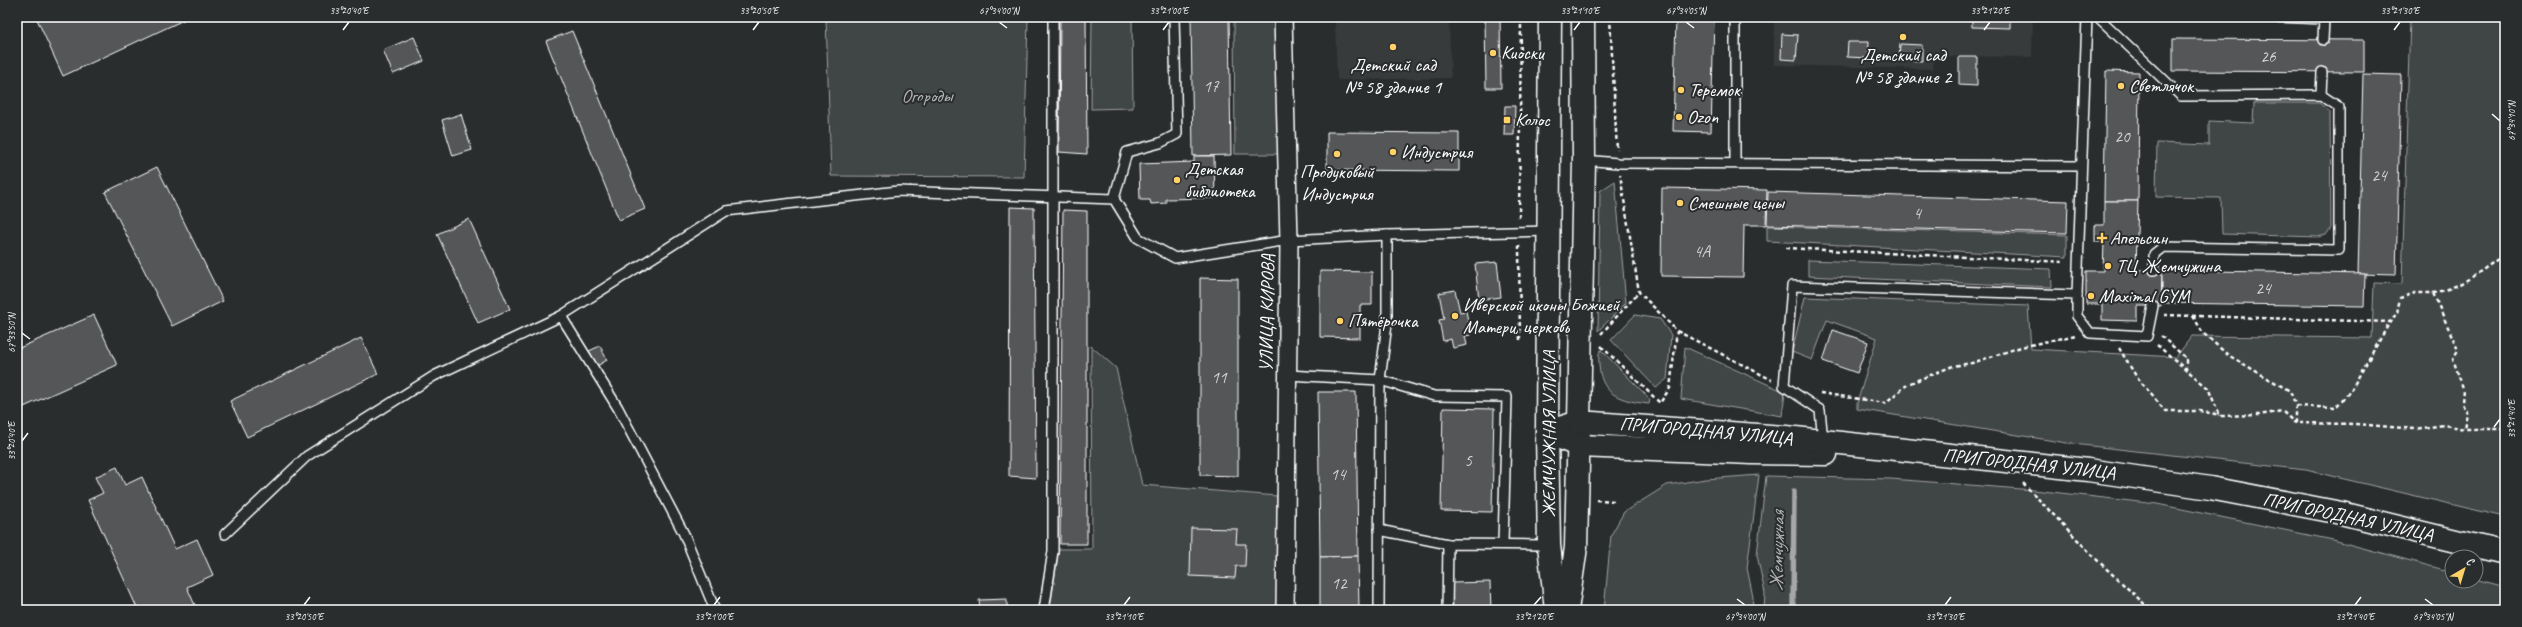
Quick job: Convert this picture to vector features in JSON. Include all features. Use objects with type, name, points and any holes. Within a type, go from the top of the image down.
[{"type":"main road","name":"ЖЕМЧУЖНАЯ УЛИЦА","points":[[1550,17],[1548,432],[1550,545],[1556,610]]},
{"type":"main road","name":"ЖЕМЧУЖНАЯ УЛИЦА","points":[[1567,610],[1576,547],[1579,446],[1584,160],[1583,17]]},
{"type":"main road","points":[[1548,356],[1559,369],[1565,371],[1574,369],[1581,359]]},
{"type":"main road","name":"ПРИГОРОДНАЯ УЛИЦА","points":[[1548,432],[1579,422],[1786,437],[2088,470],[2210,488],[2341,513],[2505,553]]},
{"type":"main road","points":[[1548,432],[1579,446],[1752,454],[1936,454]]},
{"type":"street","name":"УЛИЦА КИРОВА","points":[[1283,17],[1289,240],[1285,610]]},
{"type":"lane","points":[[1044,610],[1053,551],[1053,17]]},
{"type":"lane","points":[[1174,17],[1177,134],[1160,143],[1127,152],[1114,199],[1138,238],[1175,258],[1289,240],[1387,234],[1549,231]]},
{"type":"lane","points":[[1735,17],[1735,162]]},
{"type":"lane","points":[[2087,17],[2077,316],[2090,333],[2147,336],[2153,306]]},
{"type":"lane","points":[[2098,17],[2181,96],[2321,95],[2339,107],[2339,250],[2162,247],[2154,254],[2154,270]]},
{"type":"lane","points":[[2272,17],[2324,18],[2323,40]]},
{"type":"lane","points":[[2321,95],[2322,72]]},
{"type":"lane","points":[[1584,160],[1618,163],[1735,162],[2081,166]]},
{"type":"lane","points":[[225,534],[307,456],[434,376],[561,316],[726,210],[898,191],[1114,199]]},
{"type":"lane","points":[[1379,610],[1380,380],[1387,324],[1387,234]]},
{"type":"lane","points":[[1823,442],[1820,410],[1784,386],[1792,286],[2077,295]]},
{"type":"lane","points":[[561,316],[618,408],[684,534],[715,610]]},
{"type":"lane","points":[[1287,375],[1380,380],[1434,396],[1507,397],[1503,543]]},
{"type":"lane","points":[[1379,530],[1448,544],[1503,543],[1550,545]]},
{"type":"lane","points":[[1447,610],[1448,544]]},
{"type":"path","points":[[2324,18],[2358,17]]},
{"type":"path","points":[[2490,17],[2505,18]]},
{"type":"path","points":[[1520,341],[1519,231],[1521,22]]},
{"type":"path","points":[[1786,248],[2078,263]]},
{"type":"path","points":[[2296,406],[2335,408],[2351,390],[2390,322],[2398,313],[2400,298],[2415,293],[2434,293],[2449,290],[2468,280],[2505,254]]},
{"type":"path","points":[[1600,335],[1639,292],[1677,331],[1784,386]]},
{"type":"path","points":[[2434,293],[2458,350],[2453,359],[2463,388],[2462,404],[2468,414],[2465,429]]},
{"type":"path","points":[[2186,370],[2186,358],[2150,327],[2164,315],[2390,322]]},
{"type":"path","points":[[2193,316],[2203,333],[2228,356],[2290,390],[2296,406],[2296,423]]},
{"type":"path","points":[[1595,340],[1660,403],[1670,388],[1677,331]]},
{"type":"path","points":[[1815,392],[1885,404],[1908,384],[1953,366],[1972,363],[2064,336],[2090,333]]},
{"type":"path","points":[[2111,334],[2136,376],[2165,411],[2200,411],[2220,416],[2259,415],[2282,411],[2296,423],[2356,424],[2415,429],[2444,425],[2465,429],[2505,429]]},
{"type":"path","points":[[2147,336],[2208,388],[2220,416]]},
{"type":"path","points":[[2021,482],[2097,560],[2151,610]]},
{"type":"path","points":[[1593,500],[1615,501]]},
{"type":"shaded area","name":"Детский сад № 58 здание 1","points":[[1335,17],[1449,17],[1451,78],[1337,80]]},
{"type":"shaded area","name":"Детский сад № 58 здание 2","points":[[1774,17],[2033,17],[2032,57],[1934,56],[1933,69],[1774,65]]},
{"type":"green space","name":"Огороды","points":[[826,17],[1028,17],[1024,177],[831,176]]},
{"type":"green space","points":[[1092,17],[1132,17],[1133,108],[1091,109]]},
{"type":"green space","points":[[1234,17],[1277,17],[1281,154],[1235,154]]},
{"type":"green space","points":[[2410,17],[2505,17],[2505,517],[2306,470],[2073,444],[1857,409],[1857,403],[1877,338],[1827,320],[1812,360],[1792,352],[1805,297],[2028,306],[2031,349],[2176,357],[2192,336],[2372,338],[2374,283],[2402,284]]},
{"type":"green space","points":[[2254,103],[2319,103],[2330,112],[2331,228],[2326,235],[2318,237],[2222,234],[2221,198],[2156,197],[2157,143],[2209,145],[2209,121],[2253,123]]},
{"type":"green space","points":[[1615,181],[1626,303],[1598,331],[1600,191]]},
{"type":"green space","points":[[1767,226],[2067,235],[2067,257],[1767,241]]},
{"type":"green space","points":[[1808,260],[2051,269],[2052,287],[1808,276]]},
{"type":"green space","points":[[1635,315],[1660,319],[1671,335],[1667,379],[1656,388],[1611,340]]},
{"type":"green space","points":[[1091,346],[1116,368],[1142,485],[1277,496],[1278,610],[1050,610],[1059,549],[1092,549]]},
{"type":"green space","points":[[1685,347],[1785,392],[1782,416],[1681,399]]},
{"type":"green space","points":[[1601,350],[1650,399],[1649,404],[1626,400],[1617,396],[1604,385],[1599,366],[1599,353]]},
{"type":"green space","points":[[1759,475],[1747,568],[1753,597],[1752,610],[1604,610],[1611,535],[1624,512],[1667,485],[1706,479]]},
{"type":"green space","points":[[1766,476],[1891,479],[2034,490],[2157,504],[2333,540],[2444,570],[2444,589],[2484,589],[2484,581],[2505,587],[2505,610],[1764,610],[1765,593],[1757,555]]},
{"type":"building","points":[[36,17],[190,17],[63,76]]},
{"type":"building","points":[[1060,17],[1086,17],[1087,154],[1059,152]]},
{"type":"building","points":[[1191,17],[1229,17],[1231,155],[1193,156]]},
{"type":"building","points":[[1393,17],[1431,17],[1431,19],[1393,20]]},
{"type":"building","name":"Киоски","points":[[1485,17],[1500,17],[1501,88],[1486,88]]},
{"type":"building","points":[[1676,17],[1714,17],[1711,132],[1673,131]]},
{"type":"building","points":[[1972,17],[2010,17],[2010,28],[1972,27]]},
{"type":"building","points":[[572,31],[645,209],[619,220],[546,41]]},
{"type":"building","points":[[1782,34],[1798,35],[1796,60],[1781,59]]},
{"type":"building","points":[[414,37],[424,61],[393,74],[383,50]]},
{"type":"building","points":[[2173,39],[2364,40],[2364,72],[2173,71]]},
{"type":"building","points":[[1848,42],[1869,42],[1868,58],[1847,57]]},
{"type":"building","points":[[1900,44],[1922,45],[1922,61],[1899,60]]},
{"type":"building","points":[[1959,57],[1977,57],[1977,86],[1959,85]]},
{"type":"building","points":[[2106,71],[2139,72],[2138,201],[2104,201]]},
{"type":"building","points":[[2363,74],[2401,75],[2396,275],[2358,274]]},
{"type":"building","points":[[1505,106],[1515,106],[1514,135],[1504,135]]},
{"type":"building","points":[[461,114],[472,150],[453,156],[442,120]]},
{"type":"building","name":"Индустрия","points":[[1327,132],[1459,133],[1459,171],[1327,170]]},
{"type":"building","points":[[1194,156],[1214,156],[1215,198],[1166,199],[1166,203],[1151,204],[1150,200],[1140,200],[1139,164],[1194,162]]},
{"type":"building","points":[[157,167],[223,301],[172,326],[105,192]]},
{"type":"building","points":[[1662,188],[1767,190],[1766,225],[1744,225],[1743,277],[1661,276]]},
{"type":"building","points":[[1768,192],[2068,201],[2067,233],[1767,225]]},
{"type":"building","points":[[2104,201],[2138,201],[2136,270],[2162,270],[2161,306],[2137,306],[2137,321],[2102,320],[2102,304],[2086,304],[2086,271],[2103,271],[2104,242],[2095,242],[2095,225],[2104,225]]},
{"type":"building","points":[[1010,207],[1034,208],[1036,478],[1009,476]]},
{"type":"building","points":[[1063,210],[1087,211],[1087,544],[1060,544]]},
{"type":"building","points":[[469,219],[510,309],[478,323],[437,234]]},
{"type":"building","points":[[1497,262],[1501,297],[1479,300],[1475,264]]},
{"type":"building","points":[[2162,270],[2365,274],[2364,306],[2162,303]]},
{"type":"building","name":"Пятёрочка","points":[[1320,271],[1372,272],[1372,305],[1360,305],[1360,338],[1320,337]]},
{"type":"building","points":[[1200,278],[1238,279],[1238,476],[1200,475]]},
{"type":"building","name":"Иверской иконы Божией Матери, церковь","points":[[1455,290],[1460,312],[1466,311],[1471,335],[1465,336],[1467,345],[1453,348],[1451,339],[1443,341],[1439,320],[1444,319],[1439,293]]},
{"type":"building","points":[[94,315],[117,365],[17,410],[17,349]]},
{"type":"building","points":[[1833,330],[1868,342],[1857,373],[1823,361]]},
{"type":"building","points":[[361,338],[378,374],[247,437],[230,401]]},
{"type":"building","points":[[600,346],[607,360],[597,366],[589,351]]},
{"type":"building","points":[[1318,392],[1356,392],[1358,556],[1320,557]]},
{"type":"building","points":[[1443,408],[1494,409],[1492,512],[1441,511]]},
{"type":"building","points":[[117,467],[125,485],[142,477],[175,549],[197,539],[213,575],[187,587],[197,610],[138,610],[88,500],[103,493],[95,477]]},
{"type":"building","points":[[1191,528],[1237,529],[1236,544],[1246,544],[1245,566],[1236,566],[1235,578],[1190,576]]},
{"type":"building","points":[[1358,556],[1359,610],[1320,610],[1320,557]]},
{"type":"building","points":[[1490,582],[1491,610],[1453,610],[1452,583]]},
{"type":"building","points":[[1007,599],[1007,610],[980,610],[979,600]]},
{"type":"waterway","name":"Жемчужная","points":[[1793,610],[1794,492]]},
{"type":"place","name":"Детский сад № 58 здание 2","points":[[1903,37]]},
{"type":"place","name":"Детский сад № 58 здание 1","points":[[1393,47]]},
{"type":"place","name":"Киоски","points":[[1493,53]]},
{"type":"place","name":"Светлячок","points":[[2121,86]]},
{"type":"place","name":"Теремок","points":[[1681,90]]},
{"type":"place","name":"Ozon","points":[[1679,117]]},
{"type":"place","name":"Колос","points":[[1507,120]]},
{"type":"place","name":"Индустрия","points":[[1393,152]]},
{"type":"place","name":"Продуковый Индустрия","points":[[1337,154]]},
{"type":"place","name":"Детская библиотека","points":[[1177,180]]},
{"type":"place","name":"Смешные цены","points":[[1680,203]]},
{"type":"place","name":"Апельсин","points":[[2102,238]]},
{"type":"place","name":"ТЦ Жемчужина","points":[[2108,266]]},
{"type":"place","name":"Maximal GYM","points":[[2091,296]]},
{"type":"place","name":"Иверской иконы Божией Матери, церковь","points":[[1455,316]]},
{"type":"place","name":"Пятёрочка","points":[[1340,321]]}]
